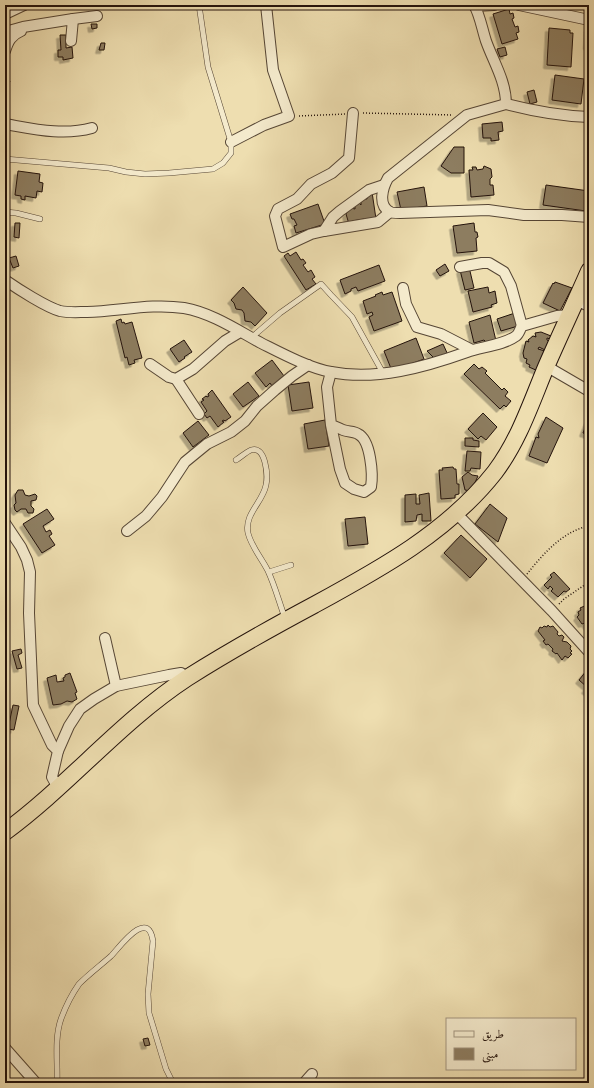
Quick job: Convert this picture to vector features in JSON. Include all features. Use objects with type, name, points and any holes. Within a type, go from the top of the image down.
[{"type":"highway","points":[[5,832],[58,788],[128,724],[188,678],[361,579],[423,539],[456,513],[491,476],[504,458],[527,417],[546,366],[570,315],[586,304],[589,271]]},
{"type":"street","points":[[5,14],[24,5]]},
{"type":"street","points":[[231,142],[264,125],[289,116],[273,70],[266,5]]},
{"type":"street","points":[[494,5],[475,6],[487,43],[500,73],[506,97],[506,104]]},
{"type":"street","points":[[519,5],[589,20]]},
{"type":"street","points":[[5,32],[97,16]]},
{"type":"street","points":[[71,41],[73,19]]},
{"type":"street","points":[[5,51],[9,40],[16,33],[21,32],[21,28]]},
{"type":"street","points":[[589,117],[537,111],[506,104],[467,115],[388,178],[382,191],[382,200],[385,207],[390,212],[400,213],[488,210],[524,214],[589,217]]},
{"type":"street","points":[[353,113],[349,158],[332,173],[311,184],[297,199],[278,209],[275,216],[283,247],[311,234],[378,222],[390,212]]},
{"type":"street","points":[[5,124],[60,132],[80,131],[92,128]]},
{"type":"street","points":[[324,231],[333,217],[340,211],[368,190],[384,185]]},
{"type":"street","points":[[5,280],[52,308],[62,311],[102,312],[163,306],[203,312],[278,352],[308,365],[331,372],[362,375],[400,371],[443,361],[517,336],[522,326],[511,286],[504,272],[489,263],[460,267]]},
{"type":"street","points":[[403,288],[406,304],[417,327],[441,334],[472,350]]},
{"type":"street","points":[[522,326],[557,316],[570,315]]},
{"type":"street","points":[[176,379],[193,369],[225,341],[240,332]]},
{"type":"street","points":[[150,364],[169,377],[176,379],[199,414]]},
{"type":"street","points":[[127,531],[146,516],[162,497],[185,462],[207,444],[231,432],[245,421],[257,406],[275,390],[308,365]]},
{"type":"street","points":[[546,366],[589,391]]},
{"type":"street","points":[[331,372],[327,388],[331,425],[340,469],[345,483],[354,489],[364,492],[371,487],[372,480],[368,447],[365,440],[359,434],[331,425]]},
{"type":"street","points":[[456,513],[552,611],[589,652]]},
{"type":"street","points":[[5,523],[21,547],[27,560],[30,572],[29,613],[33,705],[52,745],[58,751]]},
{"type":"street","points":[[106,638],[116,686]]},
{"type":"street","points":[[58,788],[52,777],[58,751],[80,709],[116,686],[169,675],[181,674],[188,678]]},
{"type":"street","points":[[5,1048],[36,1083]]},
{"type":"street","points":[[304,1083],[312,1074]]},
{"type":"lane","points":[[5,159],[89,165],[145,174],[213,169],[223,162],[231,153],[231,142],[208,67],[199,5]]},
{"type":"lane","points":[[5,212],[40,219]]},
{"type":"lane","points":[[251,338],[280,313],[322,284],[352,317],[383,373]]},
{"type":"lane","points":[[236,460],[251,450],[256,450],[264,458],[266,467],[266,484],[249,520],[248,527],[251,541],[269,572],[286,621]]},
{"type":"lane","points":[[269,572],[291,565]]},
{"type":"lane","points":[[57,1083],[58,1034],[61,1020],[74,992],[79,985],[114,953],[127,938],[137,929],[142,928],[149,930],[153,940],[148,988],[149,1013],[166,1069],[172,1081],[175,1083]]},
{"type":"path","points":[[289,116],[353,113],[467,115]]},
{"type":"path","points":[[522,581],[541,556],[550,548],[576,529],[589,526]]},
{"type":"path","points":[[552,611],[564,599],[589,582]]},
{"type":"building","points":[[509,9],[510,14],[513,13],[514,18],[512,19],[515,27],[518,26],[519,32],[516,33],[518,39],[502,44],[493,14]]},
{"type":"building","points":[[91,24],[97,24],[97,28],[92,29]]},
{"type":"building","points":[[549,28],[570,30],[570,33],[573,33],[571,67],[547,65]]},
{"type":"building","points":[[588,28],[589,46],[587,46]]},
{"type":"building","points":[[60,35],[66,35],[66,48],[72,47],[73,58],[63,60],[63,57],[58,57],[58,50],[61,50]]},
{"type":"building","points":[[101,43],[105,43],[104,50],[99,50]]},
{"type":"building","points":[[505,47],[507,55],[500,57],[497,49]]},
{"type":"building","points":[[5,71],[10,82],[5,84]]},
{"type":"building","points":[[555,75],[584,79],[581,104],[552,100]]},
{"type":"building","points":[[534,90],[537,102],[530,104],[527,92]]},
{"type":"building","points":[[502,122],[503,131],[498,132],[499,140],[491,141],[491,138],[483,138],[482,124]]},
{"type":"building","points":[[454,147],[464,147],[464,173],[451,173],[441,166]]},
{"type":"building","points":[[484,166],[491,169],[492,177],[490,179],[490,185],[493,185],[494,195],[471,197],[469,170],[473,170],[472,167],[476,167],[477,170],[483,169]]},
{"type":"building","points":[[18,171],[40,174],[39,182],[43,183],[42,192],[37,191],[36,198],[25,196],[25,200],[21,199],[21,196],[15,195]]},
{"type":"building","points":[[546,185],[589,191],[586,211],[543,205]]},
{"type":"building","points":[[424,187],[427,206],[401,210],[397,192]]},
{"type":"building","points":[[372,192],[376,219],[364,223],[364,219],[352,221],[354,223],[349,224],[346,214],[351,208],[355,209],[355,206],[359,203],[361,205],[361,200],[363,198],[367,199],[366,193]]},
{"type":"building","points":[[318,204],[325,224],[296,233],[294,226],[297,225],[290,214]]},
{"type":"building","points":[[15,223],[20,223],[19,238],[14,237]]},
{"type":"building","points":[[474,223],[475,232],[477,232],[478,237],[476,238],[477,251],[457,253],[453,226]]},
{"type":"building","points":[[296,252],[301,260],[303,259],[306,263],[303,265],[308,272],[311,270],[315,277],[312,279],[316,284],[306,290],[284,256],[288,253],[290,256]]},
{"type":"building","points":[[16,256],[19,266],[13,268],[9,258]]},
{"type":"building","points":[[445,264],[449,271],[440,276],[436,270]]},
{"type":"building","points":[[379,265],[385,281],[358,291],[356,287],[345,294],[340,280]]},
{"type":"building","points":[[469,267],[474,288],[465,290],[460,270]]},
{"type":"building","points":[[555,282],[572,288],[560,311],[543,303],[553,283],[554,284]]},
{"type":"building","points":[[243,287],[267,313],[255,326],[251,322],[245,321],[242,310],[236,309],[231,300]]},
{"type":"building","points":[[488,287],[489,293],[495,291],[497,303],[491,305],[492,307],[473,312],[468,291]]},
{"type":"building","points":[[382,292],[383,295],[392,292],[402,321],[374,331],[369,317],[373,315],[372,312],[367,314],[363,301]]},
{"type":"building","points":[[515,313],[518,326],[501,331],[497,319]]},
{"type":"building","points":[[490,315],[496,341],[486,342],[484,340],[474,343],[469,322]]},
{"type":"building","points":[[121,319],[122,323],[124,322],[125,324],[132,322],[142,358],[134,360],[135,363],[129,365],[127,357],[125,358],[116,321]]},
{"type":"building","points":[[541,332],[551,336],[550,339],[547,338],[549,341],[545,350],[539,347],[538,349],[545,351],[538,371],[529,367],[530,365],[526,363],[527,359],[524,358],[523,353],[526,341],[529,342],[528,340],[533,336],[536,337],[535,333]]},
{"type":"building","points":[[416,338],[424,359],[392,371],[384,351]]},
{"type":"building","points":[[184,340],[192,352],[179,362],[170,349]]},
{"type":"building","points":[[443,344],[448,355],[434,358],[427,351]]},
{"type":"building","points":[[272,360],[284,376],[272,386],[270,383],[266,387],[255,373]]},
{"type":"building","points":[[474,364],[479,369],[482,367],[487,371],[485,373],[502,390],[504,388],[508,392],[505,396],[511,401],[506,407],[504,405],[500,409],[464,374]]},
{"type":"building","points":[[248,382],[259,396],[243,407],[233,394]]},
{"type":"building","points":[[309,382],[313,408],[292,411],[288,385]]},
{"type":"building","points":[[212,390],[231,417],[225,421],[222,421],[224,422],[218,427],[210,416],[207,418],[204,414],[207,411],[201,402],[206,396],[209,396],[208,394]]},
{"type":"building","points":[[483,413],[497,427],[486,440],[481,436],[478,439],[468,429]]},
{"type":"building","points":[[546,417],[563,428],[547,463],[529,456],[536,437],[539,438],[538,434]]},
{"type":"building","points":[[589,418],[589,435],[583,433]]},
{"type":"building","points":[[325,420],[329,446],[308,449],[304,424]]},
{"type":"building","points":[[198,421],[209,435],[193,447],[183,433]]},
{"type":"building","points":[[465,438],[473,438],[473,440],[479,441],[479,447],[465,446]]},
{"type":"building","points":[[467,451],[481,452],[480,469],[471,468],[470,471],[465,471]]},
{"type":"building","points":[[453,467],[456,469],[459,494],[455,495],[455,498],[441,499],[439,470],[443,470],[442,468]]},
{"type":"building","points":[[468,472],[472,475],[478,476],[471,491],[465,490],[462,477]]},
{"type":"building","points":[[18,490],[23,490],[25,495],[29,496],[35,494],[37,496],[36,500],[31,501],[31,506],[34,509],[33,513],[28,513],[26,509],[21,509],[17,512],[15,510],[15,495]]},
{"type":"building","points":[[429,493],[431,521],[422,521],[422,514],[417,515],[416,521],[405,522],[405,495],[416,494],[416,504],[420,504],[419,495]]},
{"type":"building","points":[[490,504],[507,518],[498,542],[475,524]]},
{"type":"building","points":[[47,509],[54,519],[43,526],[46,532],[50,530],[52,534],[49,536],[55,545],[42,553],[23,524]]},
{"type":"building","points":[[365,517],[368,544],[348,546],[345,519]]},
{"type":"building","points":[[461,535],[487,559],[470,578],[444,553]]},
{"type":"building","points":[[554,572],[570,589],[566,592],[564,591],[558,597],[551,591],[553,589],[550,586],[548,589],[544,585],[552,577],[550,575]]},
{"type":"building","points":[[589,604],[588,627],[585,623],[582,624],[577,617],[579,615],[578,612],[581,610],[580,608]]},
{"type":"building","points":[[548,625],[550,627],[553,626],[558,632],[557,634],[559,636],[562,635],[564,637],[562,641],[567,642],[571,646],[570,649],[572,651],[570,653],[572,654],[568,658],[565,656],[562,660],[557,653],[556,654],[552,651],[553,649],[548,644],[546,645],[543,641],[545,640],[538,631],[540,627],[547,627]]},
{"type":"building","points":[[21,649],[22,653],[18,655],[22,668],[17,669],[12,651]]},
{"type":"building","points":[[587,670],[589,671],[589,693],[585,690],[587,687],[579,680]]},
{"type":"building","points":[[70,673],[77,692],[75,693],[77,699],[72,702],[67,701],[61,704],[53,705],[47,678],[56,675],[57,682],[64,681],[63,678],[65,675]]},
{"type":"building","points":[[13,705],[19,706],[14,730],[8,729]]},
{"type":"building","points":[[148,1038],[150,1045],[145,1046],[143,1039]]}]
